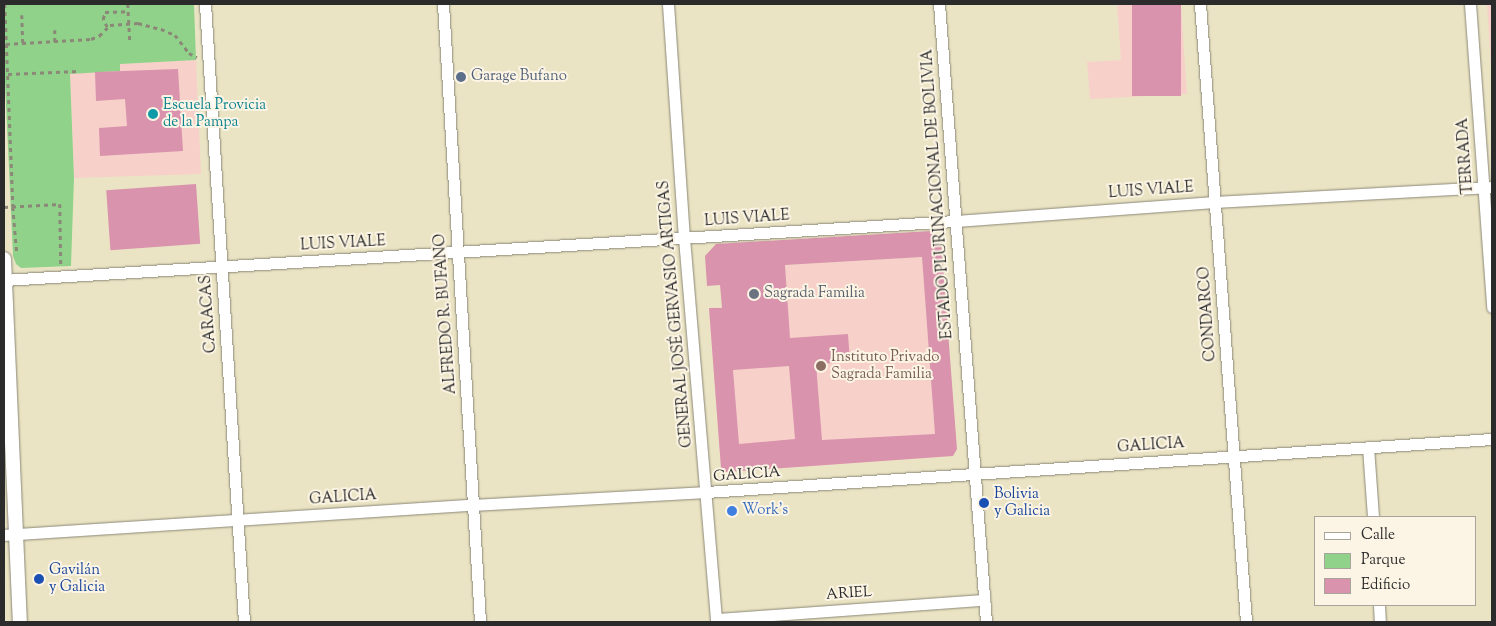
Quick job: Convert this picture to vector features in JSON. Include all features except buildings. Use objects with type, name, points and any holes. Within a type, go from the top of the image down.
[{"type":"street","name":"CARACAS","points":[[205,4],[220,266],[244,622]]},
{"type":"street","name":"ALFREDO R. BUFANO","points":[[443,4],[480,622]]},
{"type":"street","name":"GENERAL JOSÉ GERVASIO ARTIGAS","points":[[668,4],[684,238],[716,620]]},
{"type":"street","name":"ESTADO PLURINACIONAL DE BOLIVIA","points":[[939,4],[986,622]]},
{"type":"street","name":"CONDARCO","points":[[1200,4],[1246,622]]},
{"type":"street","name":"TERRADA","points":[[1470,4],[1488,187],[1492,307]]},
{"type":"street","name":"LUIS VIALE","points":[[4,280],[956,221],[1214,202],[1488,187]]},
{"type":"street","points":[[4,259],[10,535],[20,622]]},
{"type":"street","name":"GALICIA","points":[[10,535],[706,492],[1492,439]]},
{"type":"street","points":[[1368,447],[1373,516]]},
{"type":"street","name":"ARIEL","points":[[716,620],[984,600]]},
{"type":"street","points":[[1379,606],[1380,622]]},
{"type":"path","points":[[5,4],[13,206],[19,278]]},
{"type":"path","points":[[128,4],[130,42]]},
{"type":"path","points":[[107,27],[103,19],[105,12],[129,11]]},
{"type":"path","points":[[22,15],[23,43]]},
{"type":"path","points":[[6,44],[91,39],[99,36],[107,27],[129,23],[161,29],[176,35],[189,53],[194,56],[208,58]]},
{"type":"path","points":[[55,30],[55,42]]},
{"type":"path","points":[[8,74],[78,71]]},
{"type":"path","points":[[4,207],[60,204],[61,276]]},
{"type":"shaded area","points":[[1117,4],[1181,4],[1187,94],[1090,99],[1087,62],[1121,60]]},
{"type":"shaded area","points":[[1487,4],[1492,4],[1492,80],[1488,19]]},
{"type":"shaded area","points":[[196,60],[201,174],[74,178],[70,73],[120,71],[120,64]]},
{"type":"shaded area","name":"Instituto Privado Sagrada Familia","points":[[922,257],[937,457],[725,472],[721,468],[709,308],[788,303],[785,265]]},
{"type":"green space","points":[[4,4],[194,4],[196,60],[120,64],[120,71],[70,74],[74,178],[71,266],[21,268],[16,264],[13,256],[4,61]]},
{"type":"place","name":"Garage Bufano","points":[[461,77]]},
{"type":"place","name":"Escuela Provicia de la Pampa","points":[[153,114]]},
{"type":"place","name":"Sagrada Familia","points":[[754,294]]},
{"type":"place","name":"Instituto Privado Sagrada Familia","points":[[821,366]]},
{"type":"place","name":"Bolivia y Galicia","points":[[984,503]]},
{"type":"place","name":"Work's","points":[[732,511]]},
{"type":"place","name":"Gavilán y Galicia","points":[[39,579]]}]
